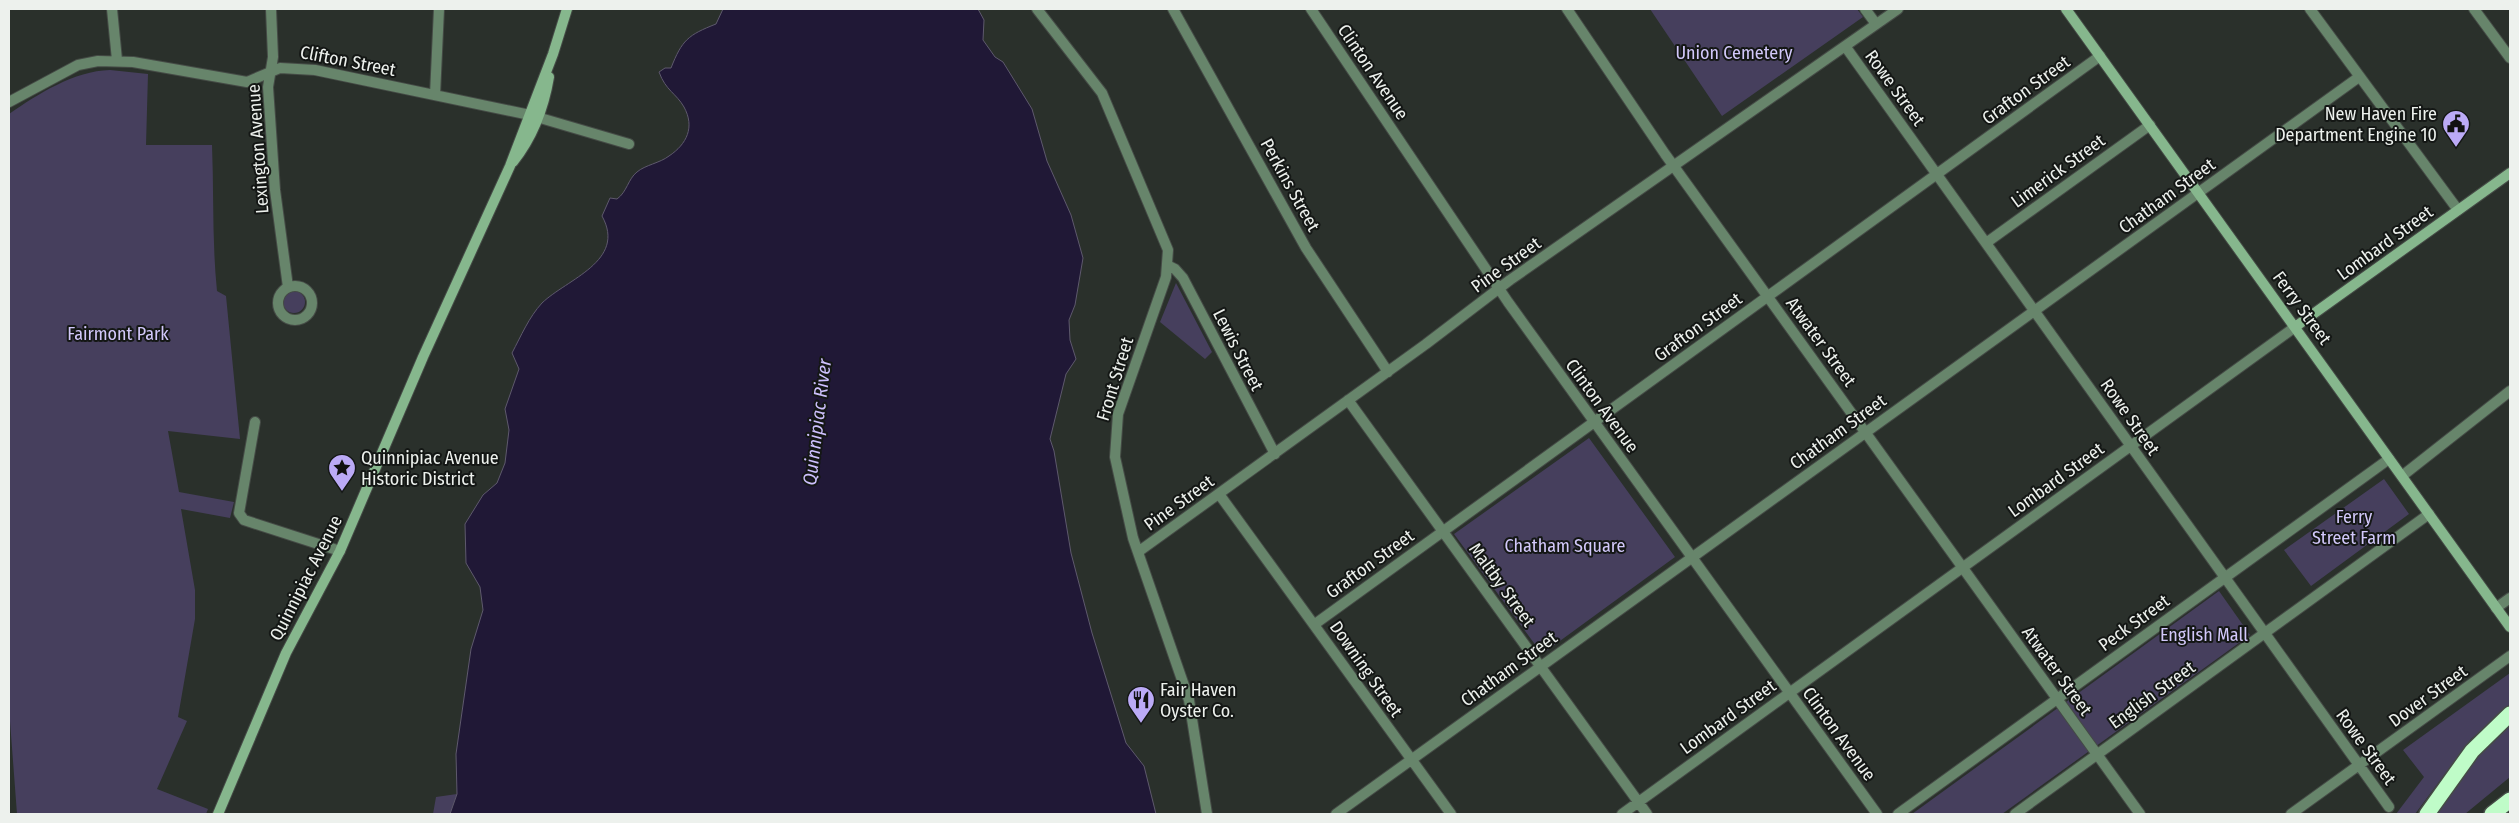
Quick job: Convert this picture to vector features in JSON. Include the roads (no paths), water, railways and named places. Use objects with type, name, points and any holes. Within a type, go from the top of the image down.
[{"type":"highway","points":[[2427,814],[2472,751],[2510,714]]},
{"type":"highway","points":[[2492,814],[2510,800]]},
{"type":"main road","name":"Quinnipiac Avenue","points":[[218,814],[286,653],[340,551],[423,357],[534,116],[567,9]]},
{"type":"main road","name":"Ferry Street","points":[[2066,9],[2510,627]]},
{"type":"main road","name":"Lombard Street","points":[[2295,327],[2510,173]]},
{"type":"street","points":[[112,9],[117,60]]},
{"type":"street","name":"Lexington Avenue","points":[[271,9],[273,57],[268,87],[276,190],[285,275],[288,287]]},
{"type":"street","points":[[436,95],[439,9]]},
{"type":"street","name":"Front Street","points":[[1037,9],[1102,93],[1164,236],[1168,250],[1169,266],[1122,402],[1115,431],[1116,466],[1138,552],[1189,700],[1207,814]]},
{"type":"street","name":"Perkins Street","points":[[1173,9],[1306,248],[1388,372]]},
{"type":"street","name":"Clinton Avenue","points":[[1311,9],[1500,289],[1691,558],[1877,814]]},
{"type":"street","name":"Atwater Street","points":[[1567,9],[1673,165],[2140,814]]},
{"type":"street","points":[[1865,9],[1876,24]]},
{"type":"street","name":"Pine Street","points":[[1138,552],[1673,165],[1898,9]]},
{"type":"street","points":[[2310,9],[2458,210]]},
{"type":"street","points":[[2474,9],[2510,58]]},
{"type":"street","name":"Rowe Street","points":[[1845,46],[2389,808]]},
{"type":"street","name":"Grafton Street","points":[[1315,624],[2100,56]]},
{"type":"street","name":"Clifton Street","points":[[9,102],[78,65],[117,60],[235,81],[256,80],[270,72],[286,67],[315,70],[534,116],[629,144]]},
{"type":"street","name":"Chatham Street","points":[[1336,814],[2359,77]]},
{"type":"street","name":"Limerick Street","points":[[1986,243],[2150,125]]},
{"type":"street","name":"Lewis Street","points":[[1169,266],[1175,269],[1183,278],[1275,454]]},
{"type":"street","name":"Lombard Street","points":[[1622,814],[2295,327]]},
{"type":"street","points":[[2402,476],[2510,392]]},
{"type":"street","name":"Maltby Street","points":[[1348,400],[1647,814]]},
{"type":"street","points":[[256,422],[246,468],[241,517],[244,520],[340,551]]},
{"type":"street","name":"Peck Street","points":[[1898,814],[2389,459]]},
{"type":"street","name":"Downing Street","points":[[1219,494],[1451,814]]},
{"type":"street","name":"English Street","points":[[2015,814],[2429,514]]},
{"type":"street","points":[[2496,608],[2510,598]]},
{"type":"street","name":"Dover Street","points":[[2291,814],[2510,656]]},
{"type":"water","name":"Quinnipiac River","points":[[723,9],[978,9],[984,20],[983,40],[995,57],[1003,62],[1032,109],[1047,161],[1071,215],[1083,258],[1075,305],[1069,320],[1070,340],[1076,359],[1066,374],[1050,439],[1054,451],[1071,553],[1092,633],[1126,743],[1144,766],[1156,814],[450,814],[457,794],[456,754],[471,649],[483,610],[480,587],[466,563],[465,524],[483,495],[497,483],[505,463],[509,430],[505,409],[519,369],[512,353],[537,308],[553,294],[579,277],[601,257],[607,245],[608,232],[602,216],[610,198],[617,199],[637,172],[665,158],[685,140],[689,128],[687,114],[681,102],[665,84],[659,72],[665,68],[671,68],[679,51],[692,35],[716,24]]},
{"type":"place","name":"New Haven Fire Department Engine 10","points":[[2456,148]]},
{"type":"place","name":"Quinnipiac Avenue Historic District","points":[[342,492]]},
{"type":"place","name":"Fair Haven Oyster Co.","points":[[1141,724]]},
{"type":"park label","name":"Union Cemetery","points":[[1734,53]]},
{"type":"park label","name":"Fairmont Park","points":[[118,334]]},
{"type":"park label","name":"Ferry Street Farm","points":[[2354,527]]},
{"type":"park label","name":"Chatham Square","points":[[1565,546]]},
{"type":"park label","name":"English Mall","points":[[2204,635]]}]
